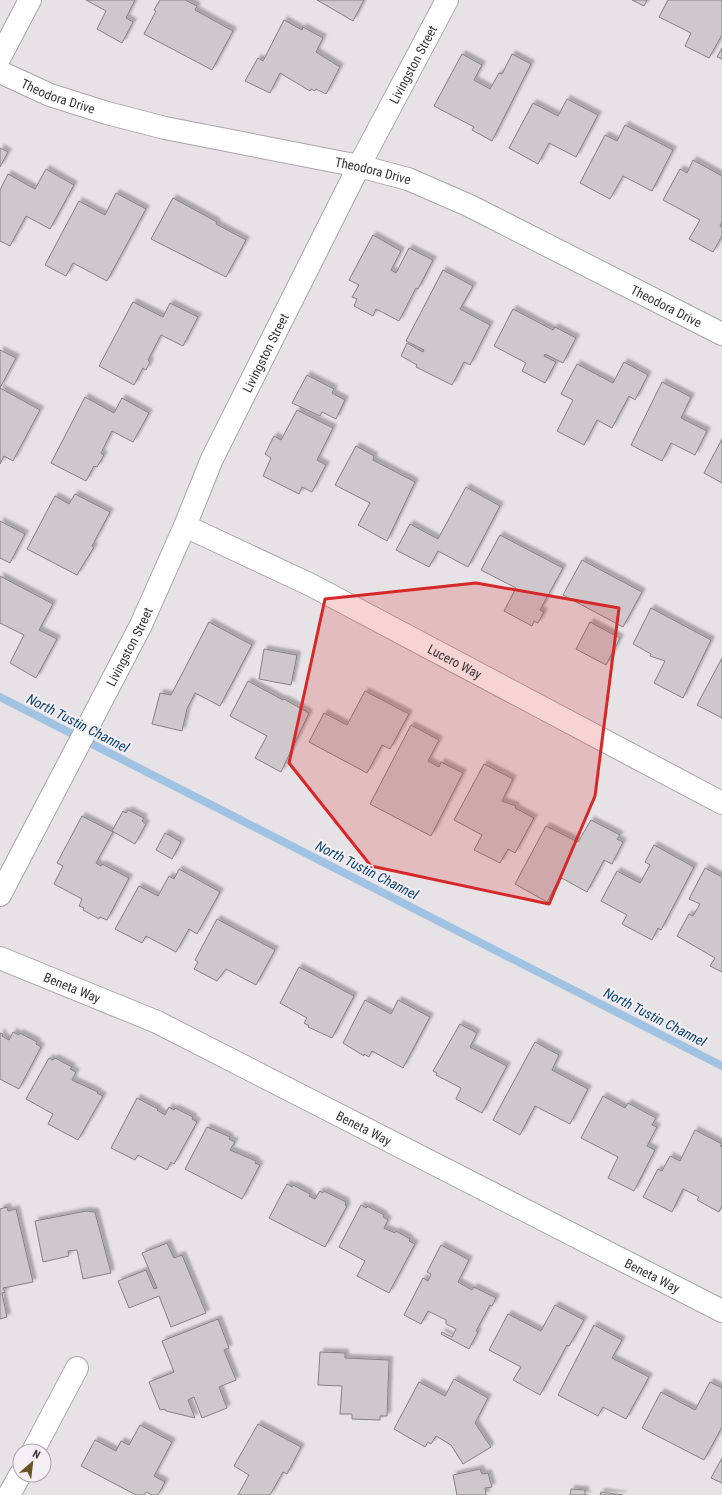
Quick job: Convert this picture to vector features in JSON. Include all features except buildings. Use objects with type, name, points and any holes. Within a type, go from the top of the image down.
[{"type":"street","points":[[0,57],[30,0]]},
{"type":"street","name":"Livingston Street","points":[[0,895],[95,710],[141,625],[185,526],[212,459],[359,166],[447,0]]},
{"type":"street","name":"Theodora Drive","points":[[0,72],[50,95],[165,128],[359,166],[408,179],[470,206],[722,334]]},
{"type":"street","name":"Lucero Way","points":[[185,526],[311,585],[722,803]]},
{"type":"street","name":"Beneta Way","points":[[0,958],[157,1022],[722,1311]]},
{"type":"street","points":[[37,1443],[77,1368]]},
{"type":"street","points":[[9,1495],[16,1483]]},
{"type":"highlighted area","points":[[476,583],[619,608],[595,796],[549,904],[371,866],[289,763],[325,599]]},
{"type":"waterway","name":"North Tustin Channel","points":[[0,697],[722,1066]]}]
